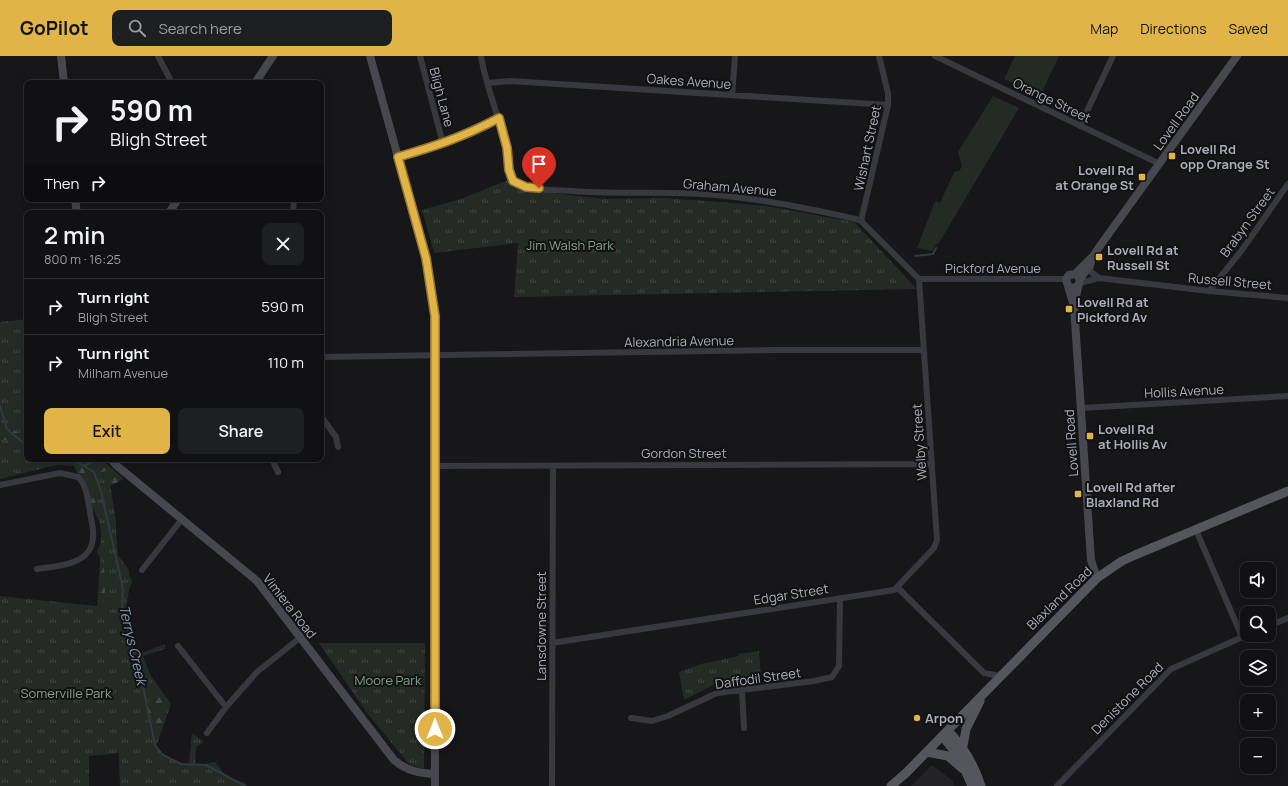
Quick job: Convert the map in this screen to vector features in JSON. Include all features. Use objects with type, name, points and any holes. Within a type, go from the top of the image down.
[{"type":"main road","name":"Blaxland Road","points":[[891,786],[945,734],[984,692],[1097,578],[1122,561],[1288,491]]},
{"type":"main road","points":[[963,746],[966,729],[984,692]]},
{"type":"main road","points":[[945,734],[963,746],[975,768],[981,786]]},
{"type":"main road","points":[[945,734],[954,748],[972,786]]},
{"type":"main road","points":[[927,752],[948,756],[966,772]]},
{"type":"street","points":[[61,56],[64,80]]},
{"type":"street","points":[[158,56],[170,80]]},
{"type":"street","points":[[257,80],[273,56]]},
{"type":"street","points":[[370,56],[429,272],[435,312],[435,786]]},
{"type":"street","name":"Bligh Lane","points":[[420,56],[444,144]]},
{"type":"street","points":[[398,157],[444,144],[499,118],[481,56]]},
{"type":"street","points":[[732,95],[735,56]]},
{"type":"street","name":"Wishart Street","points":[[861,221],[888,105],[888,93],[879,56]]},
{"type":"street","name":"Orange Street","points":[[935,56],[1160,164]]},
{"type":"street","points":[[1080,126],[1113,56]]},
{"type":"street","name":"Lovell Road","points":[[1097,578],[1091,560],[1074,306],[1078,280],[1237,56]]},
{"type":"street","name":"Oakes Avenue","points":[[488,83],[510,81],[888,105]]},
{"type":"street","name":"Graham Avenue","points":[[499,118],[507,148],[509,170],[513,181],[526,187],[607,194],[677,193],[754,199],[785,203],[861,221]]},
{"type":"street","name":"Brabyn Street","points":[[1209,291],[1242,250],[1288,184]]},
{"type":"street","points":[[861,221],[919,280]]},
{"type":"street","points":[[1091,261],[1091,272],[1099,278]]},
{"type":"street","points":[[1069,275],[1078,280],[1072,288],[1067,283],[1069,275]]},
{"type":"street","name":"Russell Street","points":[[1078,280],[1099,278],[1209,291],[1288,298]]},
{"type":"street","name":"Pickford Avenue","points":[[919,280],[1067,283]]},
{"type":"street","name":"Welby Street","points":[[897,588],[936,544],[937,536],[919,280]]},
{"type":"street","name":"Lovell Road","points":[[1067,283],[1074,306]]},
{"type":"street","name":"Alexandria Avenue","points":[[324,357],[924,350]]},
{"type":"street","name":"Hollis Avenue","points":[[1081,408],[1288,396]]},
{"type":"street","points":[[324,420],[336,437],[338,447]]},
{"type":"street","name":"Vimiera Road","points":[[114,462],[256,581],[394,760],[404,768],[414,772],[435,774]]},
{"type":"street","points":[[273,462],[278,472]]},
{"type":"street","name":"Gordon Street","points":[[435,466],[932,464]]},
{"type":"street","name":"Lansdowne Street","points":[[552,786],[553,466]]},
{"type":"street","points":[[0,485],[60,473],[78,477],[84,487],[88,501],[93,536],[92,545],[88,552],[74,563],[37,569]]},
{"type":"street","points":[[142,570],[182,520]]},
{"type":"street","points":[[1196,530],[1240,625]]},
{"type":"street","points":[[897,588],[984,673],[1000,676]]},
{"type":"street","name":"Edgar Street","points":[[552,643],[894,590],[897,588]]},
{"type":"street","name":"Daffodil Street","points":[[631,718],[652,720],[668,716],[717,693],[824,680],[832,677],[839,666],[840,598]]},
{"type":"street","points":[[1276,623],[1288,618]]},
{"type":"street","points":[[207,733],[226,707],[256,672],[300,637]]},
{"type":"street","name":"Denistone Road","points":[[1057,786],[1171,669],[1177,665],[1240,638]]},
{"type":"street","points":[[178,646],[226,707]]},
{"type":"street","points":[[742,690],[744,728]]},
{"type":"shaded area","points":[[932,765],[953,781],[954,786],[911,786]]},
{"type":"green space","points":[[1015,56],[1059,56],[1040,96],[1004,79]]},
{"type":"green space","points":[[993,96],[1019,108],[939,243],[935,245],[932,251],[917,248],[935,201],[940,203],[954,172],[960,170],[962,166],[958,152]]},
{"type":"green space","name":"Jim Walsh Park","points":[[508,180],[523,190],[606,199],[665,198],[766,206],[854,222],[917,289],[514,297],[518,243],[434,253],[422,210],[461,199]]},
{"type":"green space","points":[[24,319],[24,437],[0,421],[0,322]]},
{"type":"green space","points":[[0,325],[24,409],[24,462],[104,462],[124,479],[110,486],[118,555],[132,581],[118,620],[139,659],[171,704],[152,757],[96,625],[102,528],[74,466],[56,465],[0,479]]},
{"type":"green space","points":[[0,438],[24,448],[24,462],[59,462],[0,477]]},
{"type":"green space","name":"Somerville Park","points":[[106,471],[112,475],[109,478],[116,521],[117,554],[129,570],[129,576],[131,579],[121,637],[127,642],[130,639],[141,653],[165,644],[165,649],[143,656],[156,690],[147,703],[152,735],[156,744],[168,758],[177,762],[189,764],[192,733],[204,742],[196,747],[195,766],[215,762],[227,777],[245,783],[248,786],[120,786],[119,753],[89,756],[89,786],[0,786],[0,596],[106,607],[104,569],[97,551],[101,540],[100,525],[94,496],[85,476]]},
{"type":"green space","name":"Moore Park","points":[[319,643],[425,643],[424,769],[410,765],[395,747],[367,713]]},
{"type":"green space","points":[[759,651],[761,679],[715,684],[684,700],[679,672],[701,664],[739,656],[738,654]]},
{"type":"waterway","points":[[915,256],[933,254],[936,248]]},
{"type":"waterway","name":"Terrys Creek","points":[[0,406],[7,429],[24,443]]},
{"type":"waterway","name":"Terrys Creek","points":[[77,462],[94,472],[101,491],[123,589],[122,610],[142,682],[155,745],[163,755],[181,764],[206,765],[245,786]]},
{"type":"waterway","points":[[84,466],[92,462]]},
{"type":"place","name":"Lovell Rd opp Orange St","points":[[1172,156]]},
{"type":"place","name":"Lovell Rd at Orange St","points":[[1142,177]]},
{"type":"place","name":"Lovell Rd at Russell St","points":[[1099,257]]},
{"type":"place","name":"Lovell Rd at Pickford Av","points":[[1069,309]]},
{"type":"place","name":"Lovell Rd at Hollis Av","points":[[1090,436]]},
{"type":"place","name":"Lovell Rd after Blaxland Rd","points":[[1078,494]]},
{"type":"place","name":"Arpon","points":[[917,718]]},
{"type":"route","points":[[435,729],[434,298],[426,258],[398,157],[444,144],[499,118],[507,148],[509,170],[513,181],[526,187],[539,188]]}]
